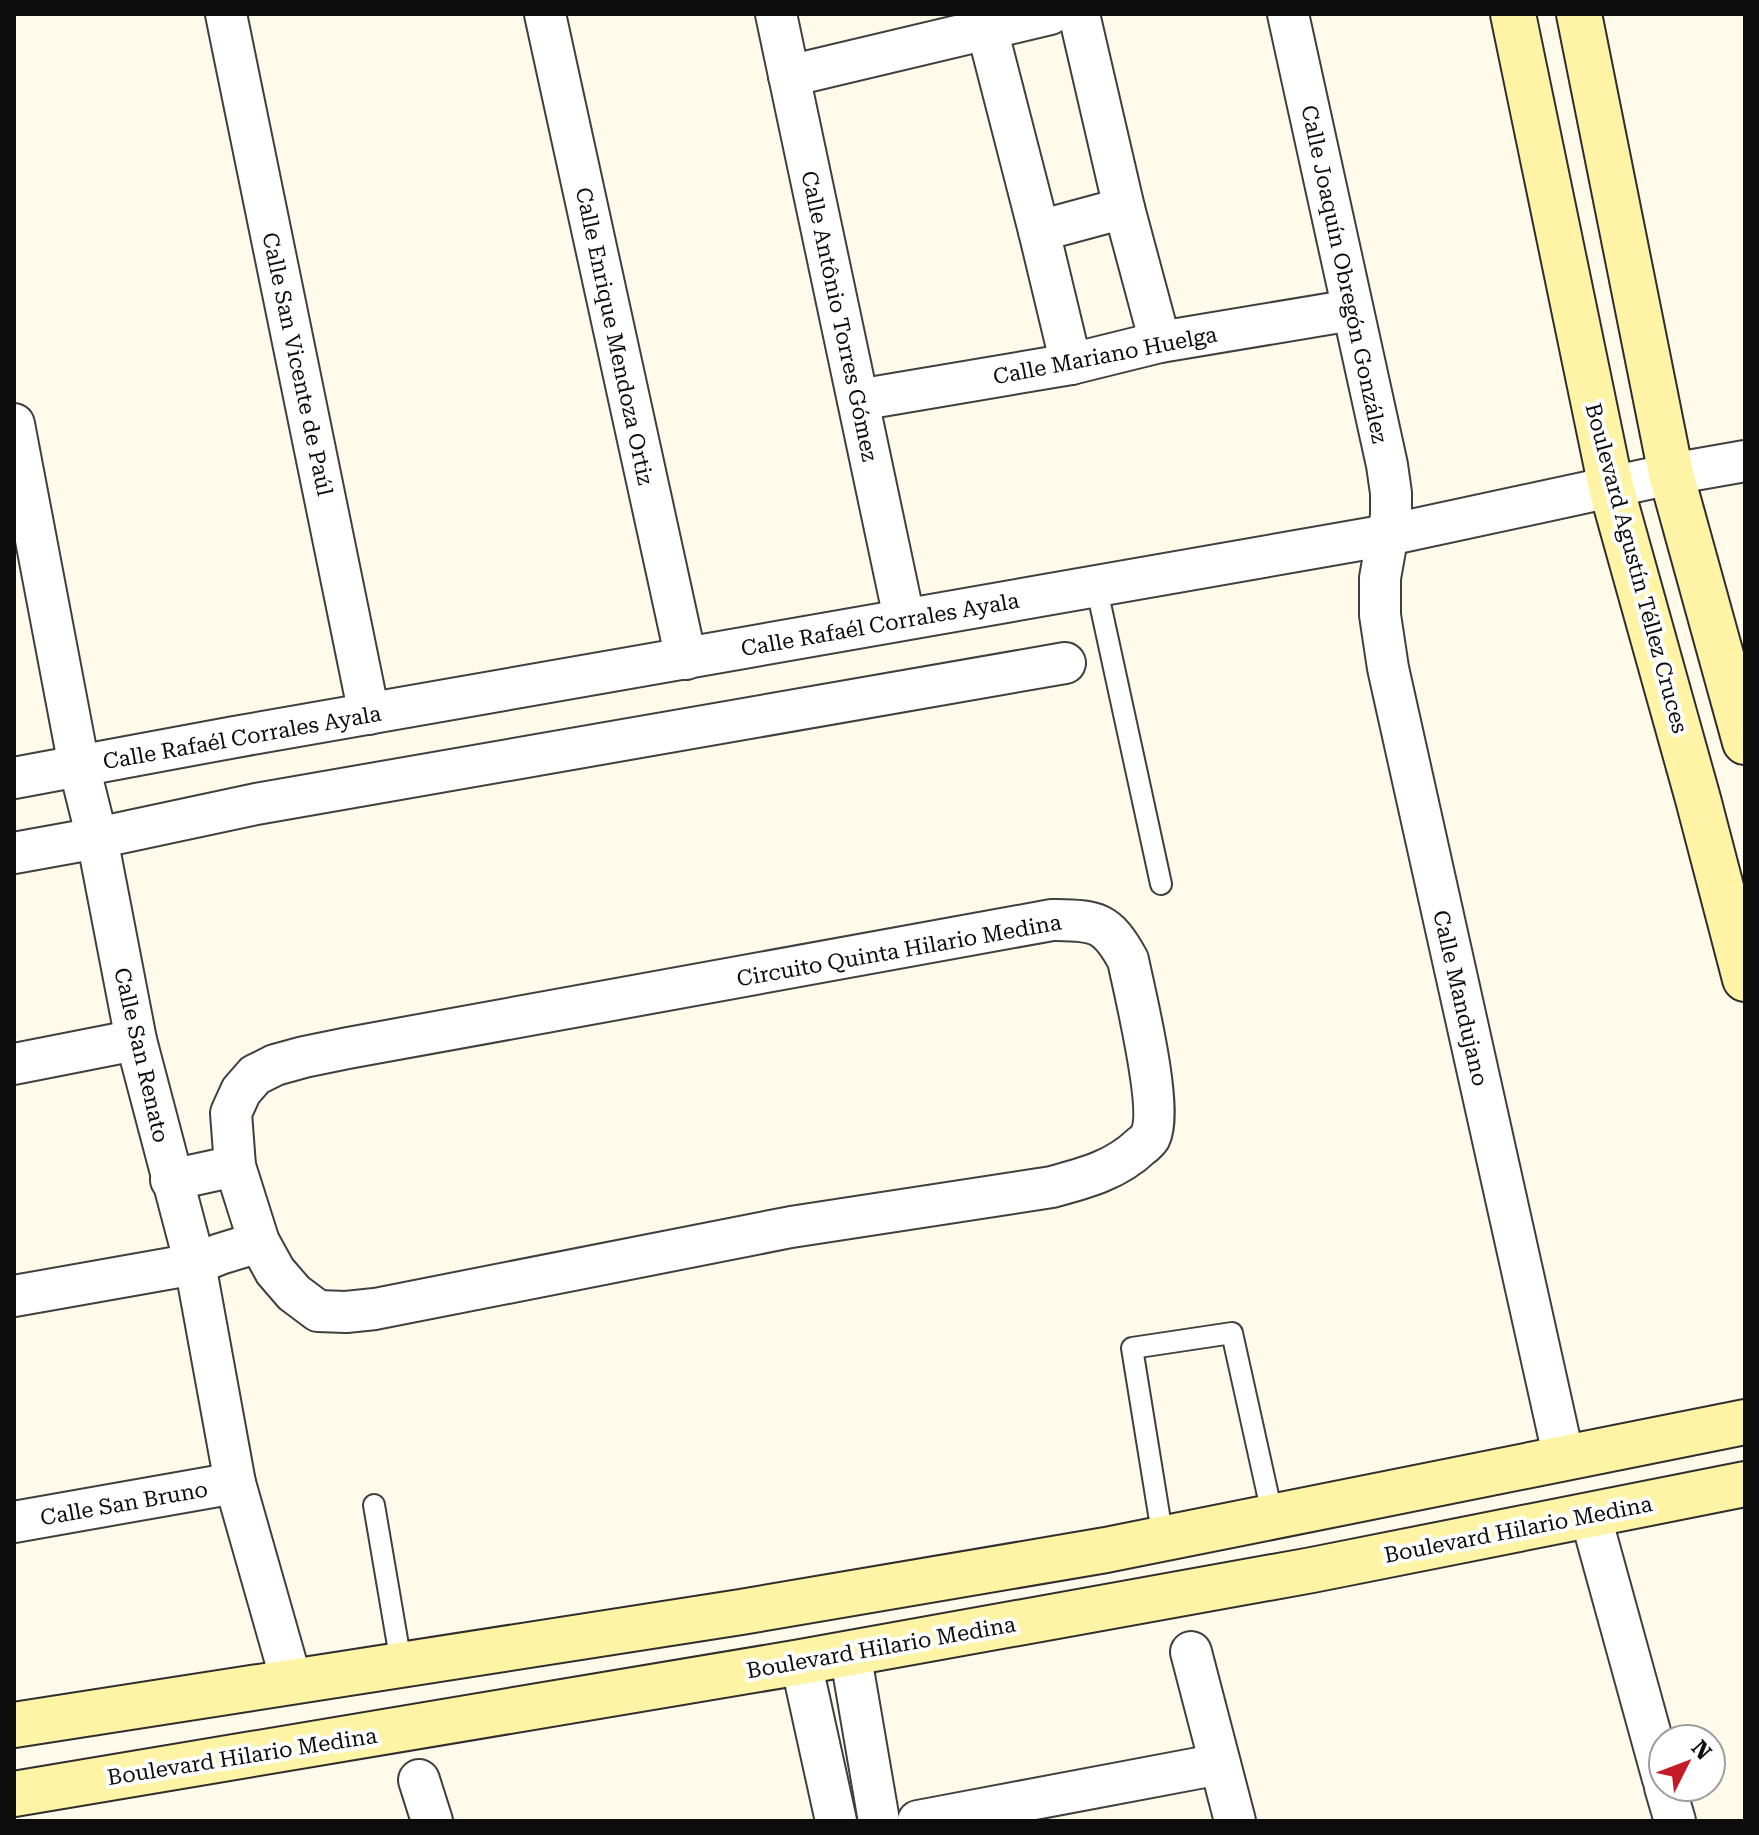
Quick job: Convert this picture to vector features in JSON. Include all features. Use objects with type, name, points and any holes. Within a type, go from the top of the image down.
[{"type":"main road","name":"Boulevard Agustín Téllez Cruces","points":[[1513,14],[1611,487],[1745,979]]},
{"type":"main road","points":[[1579,14],[1671,474],[1745,742]]},
{"type":"main road","points":[[14,1725],[741,1612],[1163,1539],[1745,1422]]},
{"type":"main road","name":"Boulevard Hilario Medina","points":[[14,1794],[801,1662],[1312,1570],[1745,1484]]},
{"type":"street","name":"Calle San Vicente de Paúl","points":[[226,14],[369,714]]},
{"type":"street","name":"Calle Enrique Mendoza Ortiz","points":[[545,14],[686,659]]},
{"type":"street","name":"Calle Antônio Torres Gómez","points":[[776,14],[904,618]]},
{"type":"street","points":[[789,76],[1050,14]]},
{"type":"street","points":[[1079,14],[1124,208],[1160,342]]},
{"type":"street","name":"Calle Joaquín Obregón González","points":[[1288,14],[1387,465],[1391,493],[1388,535]]},
{"type":"street","points":[[987,29],[1071,364]]},
{"type":"street","points":[[1039,231],[1124,208]]},
{"type":"street","name":"Calle Mariano Huelga","points":[[858,400],[1071,364],[1160,342],[1352,310]]},
{"type":"street","name":"Calle San Renato","points":[[14,424],[79,766],[97,838],[136,1040],[195,1264],[235,1483],[291,1680]]},
{"type":"street","name":"Calle Rafaél Corrales Ayala","points":[[14,778],[904,618],[1388,535],[1745,461]]},
{"type":"street","name":"Calle Mandujano","points":[[1388,535],[1380,578],[1380,615],[1388,668],[1564,1459]]},
{"type":"street","points":[[14,853],[256,804],[1065,663]]},
{"type":"street","name":"Circuito Quinta Hilario Medina","points":[[1052,920],[1083,921],[1103,926],[1118,941],[1128,960],[1153,1091],[1154,1119],[1150,1138],[1114,1167],[1090,1177],[1052,1187],[791,1227],[415,1302],[346,1312],[318,1311],[294,1293],[275,1271],[259,1242],[235,1166],[231,1113],[241,1091],[255,1075],[275,1065],[581,1005],[1052,920]]},
{"type":"street","points":[[14,1064],[136,1040]]},
{"type":"street","points":[[171,1180],[235,1166]]},
{"type":"street","points":[[14,1296],[195,1264],[259,1242]]},
{"type":"street","name":"Calle San Bruno","points":[[14,1522],[235,1483]]},
{"type":"street","points":[[1590,1514],[1648,1723]]},
{"type":"street","points":[[850,1652],[879,1821]]},
{"type":"street","points":[[1191,1652],[1235,1821]]},
{"type":"street","points":[[801,1662],[836,1821]]},
{"type":"street","points":[[918,1821],[1220,1764]]},
{"type":"street","points":[[419,1780],[432,1821]]},
{"type":"lane","points":[[1096,585],[1161,884]]},
{"type":"lane","points":[[1163,1539],[1132,1348],[1232,1333],[1273,1518]]},
{"type":"lane","points":[[374,1505],[401,1663]]}]
